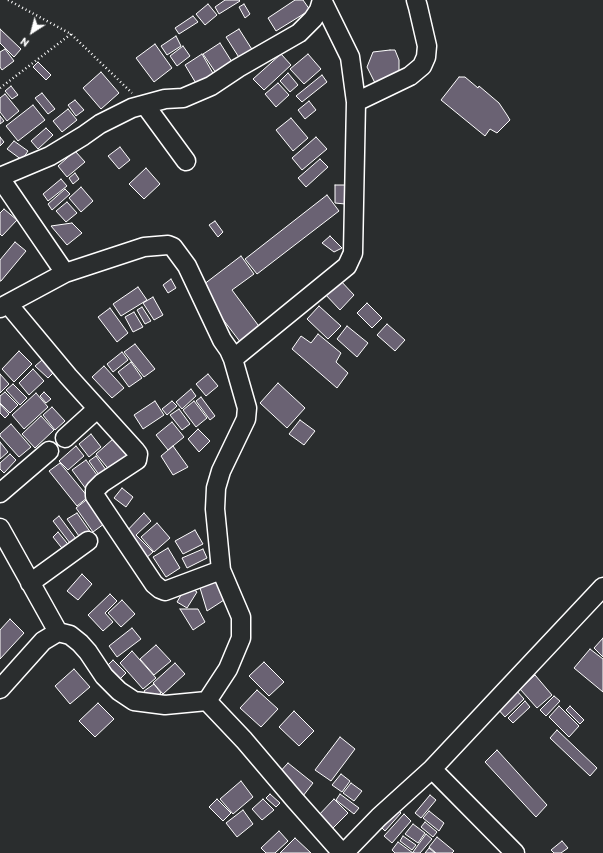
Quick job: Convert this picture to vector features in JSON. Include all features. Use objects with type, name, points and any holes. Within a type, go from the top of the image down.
[{"type":"street","points":[[233,359],[347,266],[353,253],[356,102],[350,57],[322,0]]},
{"type":"street","points":[[65,273],[0,178],[50,156],[111,118],[132,108],[165,99],[183,98],[211,86],[238,68],[299,33],[313,19],[319,10],[322,0]]},
{"type":"street","points":[[356,102],[410,76],[422,66],[426,57],[427,46],[416,0]]},
{"type":"street","points":[[145,105],[186,161]]},
{"type":"street","points":[[207,701],[228,669],[241,638],[241,617],[221,570],[215,509],[216,488],[221,471],[246,419],[247,408],[233,359],[222,340],[187,266],[173,247],[168,245],[144,247],[65,273],[4,306],[138,454],[138,460],[102,483],[95,490],[95,496],[154,584],[165,591],[221,570]]},
{"type":"street","points":[[66,438],[97,409]]},
{"type":"street","points":[[0,493],[49,451]]},
{"type":"street","points":[[0,528],[58,632]]},
{"type":"street","points":[[30,582],[88,541]]},
{"type":"street","points":[[207,701],[244,740],[343,853],[379,817],[432,769],[603,587]]},
{"type":"street","points":[[0,689],[43,641],[58,632],[70,635],[80,643],[104,676],[119,691],[134,701],[166,705],[207,701]]},
{"type":"street","points":[[432,769],[515,853]]},
{"type":"path","points":[[8,0],[71,34],[145,105]]},
{"type":"path","points":[[0,88],[71,34]]},
{"type":"building","points":[[225,0],[240,1],[219,14],[215,7]]},
{"type":"building","points":[[295,0],[303,0],[310,10],[276,31],[268,18]]},
{"type":"building","points":[[208,4],[217,15],[205,25],[196,14]]},
{"type":"building","points":[[244,4],[250,14],[245,18],[239,7]]},
{"type":"building","points":[[193,16],[198,22],[179,34],[175,28]]},
{"type":"building","points":[[0,29],[21,49],[14,57],[0,43]]},
{"type":"building","points":[[239,29],[253,51],[240,59],[226,37]]},
{"type":"building","points":[[176,36],[181,46],[167,55],[161,46]]},
{"type":"building","points":[[220,43],[232,62],[216,73],[203,54]]},
{"type":"building","points":[[155,44],[172,68],[154,82],[136,58]]},
{"type":"building","points":[[183,46],[190,56],[177,66],[170,56]]},
{"type":"building","points":[[5,49],[14,61],[2,70],[0,67],[0,52]]},
{"type":"building","points":[[395,50],[399,60],[399,76],[375,83],[367,67],[373,52]]},
{"type":"building","points":[[202,54],[214,75],[197,85],[185,65]]},
{"type":"building","points":[[281,54],[291,65],[264,90],[253,79]]},
{"type":"building","points":[[308,54],[321,69],[304,84],[290,69]]},
{"type":"building","points":[[38,62],[51,75],[46,80],[33,67]]},
{"type":"building","points":[[101,72],[119,93],[101,109],[83,88]]},
{"type":"building","points":[[288,73],[298,85],[290,92],[280,81]]},
{"type":"building","points":[[322,75],[327,82],[302,102],[296,96]]},
{"type":"building","points":[[459,77],[465,77],[478,88],[479,86],[499,103],[510,120],[497,133],[490,129],[485,136],[441,100]]},
{"type":"building","points":[[278,83],[289,95],[276,107],[265,94]]},
{"type":"building","points":[[11,86],[18,95],[12,99],[5,91]]},
{"type":"building","points":[[42,93],[55,109],[48,114],[35,98]]},
{"type":"building","points":[[5,94],[19,111],[7,121],[0,112],[0,98]]},
{"type":"building","points":[[75,100],[84,110],[76,116],[68,105]]},
{"type":"building","points":[[309,101],[316,110],[305,119],[298,110]]},
{"type":"building","points":[[33,105],[45,120],[18,141],[6,126]]},
{"type":"building","points":[[68,109],[77,120],[62,132],[53,121]]},
{"type":"building","points":[[0,116],[4,121],[0,124]]},
{"type":"building","points":[[291,118],[308,138],[293,151],[276,130]]},
{"type":"building","points":[[46,128],[53,135],[38,149],[31,141]]},
{"type":"building","points":[[0,137],[4,142],[0,146]]},
{"type":"building","points":[[316,137],[327,149],[302,170],[292,158]]},
{"type":"building","points":[[14,141],[28,151],[22,160],[7,149]]},
{"type":"building","points":[[120,147],[130,160],[119,169],[108,156]]},
{"type":"building","points":[[75,151],[85,162],[67,177],[58,166]]},
{"type":"building","points":[[320,159],[328,167],[306,187],[298,178]]},
{"type":"building","points":[[146,168],[160,184],[144,199],[129,184]]},
{"type":"building","points":[[75,173],[79,179],[73,184],[69,178]]},
{"type":"building","points":[[61,179],[67,186],[48,201],[43,194]]},
{"type":"building","points":[[335,185],[346,185],[345,204],[335,203]]},
{"type":"building","points":[[81,187],[93,201],[81,212],[69,198]]},
{"type":"building","points":[[65,189],[70,194],[52,210],[48,204]]},
{"type":"building","points":[[327,195],[339,211],[257,274],[245,259]]},
{"type":"building","points":[[67,202],[77,213],[66,222],[56,211]]},
{"type":"building","points":[[4,209],[17,220],[2,236],[0,234],[0,213]]},
{"type":"building","points":[[215,221],[223,232],[218,237],[209,225]]},
{"type":"building","points":[[72,223],[82,233],[67,245],[51,226]]},
{"type":"building","points":[[330,236],[342,248],[334,252],[322,243]]},
{"type":"building","points":[[15,242],[26,251],[0,281],[0,260]]},
{"type":"building","points":[[241,256],[254,274],[232,290],[261,329],[241,343],[199,288]]},
{"type":"building","points":[[171,279],[176,288],[168,293],[163,285]]},
{"type":"building","points":[[339,279],[354,295],[340,310],[324,293]]},
{"type":"building","points":[[138,287],[147,300],[121,316],[113,304]]},
{"type":"building","points":[[153,297],[163,315],[154,320],[143,303]]},
{"type":"building","points":[[367,303],[382,318],[372,328],[357,313]]},
{"type":"building","points":[[319,306],[341,326],[328,339],[307,319]]},
{"type":"building","points":[[142,307],[151,321],[145,324],[137,310]]},
{"type":"building","points":[[110,308],[128,333],[117,342],[98,317]]},
{"type":"building","points":[[134,312],[143,327],[133,332],[125,317]]},
{"type":"building","points":[[387,324],[405,340],[395,351],[377,335]]},
{"type":"building","points":[[347,326],[368,343],[357,357],[337,339]]},
{"type":"building","points":[[318,334],[341,353],[336,362],[348,373],[337,388],[292,349],[301,336],[311,343]]},
{"type":"building","points":[[135,344],[155,369],[144,377],[124,352]]},
{"type":"building","points":[[19,351],[32,364],[14,382],[2,369]]},
{"type":"building","points":[[122,352],[128,360],[113,372],[107,364]]},
{"type":"building","points":[[42,360],[54,372],[48,378],[35,366]]},
{"type":"building","points":[[131,362],[142,378],[129,387],[118,372]]},
{"type":"building","points":[[104,366],[124,388],[112,398],[92,377]]},
{"type":"building","points":[[33,369],[44,381],[29,395],[19,383]]},
{"type":"building","points":[[0,374],[9,384],[0,393]]},
{"type":"building","points":[[208,374],[218,386],[206,396],[196,384]]},
{"type":"building","points":[[278,383],[305,408],[287,428],[260,403]]},
{"type":"building","points":[[13,384],[27,398],[20,405],[6,390]]},
{"type":"building","points":[[191,389],[196,396],[182,409],[176,402]]},
{"type":"building","points":[[5,392],[18,405],[10,413],[0,403],[0,396]]},
{"type":"building","points":[[44,392],[51,399],[46,403],[40,396]]},
{"type":"building","points":[[36,393],[48,407],[24,429],[12,415]]},
{"type":"building","points":[[201,397],[215,416],[210,420],[196,401]]},
{"type":"building","points":[[155,401],[164,415],[143,429],[134,415]]},
{"type":"building","points":[[172,401],[177,406],[167,415],[162,409]]},
{"type":"building","points":[[194,401],[207,418],[196,427],[183,410]]},
{"type":"building","points":[[0,404],[9,414],[5,418],[0,413]]},
{"type":"building","points":[[52,407],[65,421],[55,430],[43,415]]},
{"type":"building","points":[[179,409],[190,424],[182,430],[170,415]]},
{"type":"building","points":[[41,416],[54,430],[35,448],[22,434]]},
{"type":"building","points":[[300,420],[315,431],[304,445],[289,434]]},
{"type":"building","points":[[172,422],[184,437],[168,450],[156,435]]},
{"type":"building","points":[[11,424],[31,447],[19,457],[0,436],[0,434]]},
{"type":"building","points":[[198,429],[210,441],[199,452],[188,439]]},
{"type":"building","points":[[91,434],[101,447],[89,457],[79,444]]},
{"type":"building","points":[[113,439],[128,457],[111,472],[96,454]]},
{"type":"building","points":[[0,442],[8,452],[0,459]]},
{"type":"building","points":[[76,446],[84,456],[68,470],[59,461]]},
{"type":"building","points":[[173,446],[188,467],[173,475],[161,456]]},
{"type":"building","points":[[10,454],[16,460],[4,473],[0,469],[0,463]]},
{"type":"building","points":[[96,456],[109,474],[102,479],[89,461]]},
{"type":"building","points":[[86,460],[100,479],[86,489],[72,470]]},
{"type":"building","points":[[60,463],[88,497],[77,506],[49,471]]},
{"type":"building","points":[[122,488],[133,497],[126,507],[114,498]]},
{"type":"building","points":[[90,497],[108,521],[93,532],[76,508]]},
{"type":"building","points":[[77,513],[91,533],[81,539],[67,519]]},
{"type":"building","points":[[144,513],[151,521],[136,535],[153,552],[145,559],[122,536]]},
{"type":"building","points":[[59,516],[79,543],[73,547],[53,521]]},
{"type":"building","points":[[157,523],[170,538],[154,552],[141,537]]},
{"type":"building","points":[[195,530],[203,544],[183,554],[175,541]]},
{"type":"building","points":[[58,532],[71,548],[65,552],[53,537]]},
{"type":"building","points":[[168,548],[180,568],[166,577],[153,557]]},
{"type":"building","points":[[203,549],[207,558],[187,568],[182,558]]},
{"type":"building","points":[[82,574],[92,584],[78,600],[67,591]]},
{"type":"building","points":[[216,581],[224,600],[207,611],[200,588]]},
{"type":"building","points":[[187,585],[197,592],[187,608],[177,602]]},
{"type":"building","points":[[110,594],[117,601],[105,613],[113,622],[103,631],[88,615]]},
{"type":"building","points":[[122,600],[135,614],[121,627],[108,613]]},
{"type":"building","points":[[180,609],[198,609],[205,622],[193,630]]},
{"type":"building","points":[[10,619],[24,633],[0,659],[0,630]]},
{"type":"building","points":[[132,628],[141,639],[117,657],[109,646]]},
{"type":"building","points":[[603,638],[603,657],[594,648]]},
{"type":"building","points":[[156,645],[171,661],[154,675],[140,659]]},
{"type":"building","points":[[590,649],[603,659],[603,692],[574,668]]},
{"type":"building","points":[[132,651],[156,678],[143,689],[120,663]]},
{"type":"building","points":[[113,660],[126,673],[116,683],[103,670]]},
{"type":"building","points":[[264,662],[284,682],[269,696],[249,676]]},
{"type":"building","points":[[175,663],[185,674],[163,694],[153,683]]},
{"type":"building","points":[[74,669],[90,687],[70,704],[55,686]]},
{"type":"building","points":[[535,675],[552,695],[537,708],[520,689]]},
{"type":"building","points":[[154,684],[161,693],[151,701],[144,691]]},
{"type":"building","points":[[257,690],[278,709],[261,727],[240,708]]},
{"type":"building","points":[[516,690],[524,699],[505,717],[497,708]]},
{"type":"building","points":[[554,696],[560,701],[546,716],[540,710]]},
{"type":"building","points":[[525,701],[530,707],[513,723],[508,718]]},
{"type":"building","points":[[98,703],[114,719],[95,737],[79,721]]},
{"type":"building","points":[[559,706],[579,726],[569,737],[549,717]]},
{"type":"building","points":[[570,706],[584,720],[580,724],[566,710]]},
{"type":"building","points":[[294,711],[314,731],[299,746],[279,727]]},
{"type":"building","points":[[557,730],[597,768],[590,776],[550,738]]},
{"type":"building","points":[[340,737],[355,749],[331,781],[315,770]]},
{"type":"building","points":[[497,750],[547,805],[536,817],[485,762]]},
{"type":"building","points":[[288,763],[313,783],[303,796],[278,774]]},
{"type":"building","points":[[341,774],[350,781],[342,792],[332,785]]},
{"type":"building","points":[[241,781],[253,797],[233,814],[220,799]]},
{"type":"building","points":[[351,783],[362,791],[354,801],[343,793]]},
{"type":"building","points":[[270,794],[280,803],[276,807],[266,798]]},
{"type":"building","points":[[340,794],[359,808],[354,814],[336,800]]},
{"type":"building","points":[[430,795],[436,800],[421,818],[415,813]]},
{"type":"building","points":[[217,799],[231,813],[223,821],[209,807]]},
{"type":"building","points":[[263,799],[274,810],[262,820],[252,809]]},
{"type":"building","points":[[334,799],[348,813],[330,831],[317,817]]},
{"type":"building","points":[[395,807],[401,813],[385,831],[379,825]]},
{"type":"building","points":[[243,810],[253,824],[237,837],[226,823]]},
{"type":"building","points":[[429,811],[444,823],[439,831],[423,818]]},
{"type":"building","points":[[404,814],[411,821],[392,843],[384,836]]},
{"type":"building","points":[[425,822],[437,832],[433,837],[421,827]]},
{"type":"building","points":[[413,824],[425,833],[418,843],[405,834]]},
{"type":"building","points":[[279,831],[288,841],[275,853],[266,853],[261,848]]},
{"type":"building","points":[[426,834],[432,839],[420,853],[413,852]]},
{"type":"building","points":[[403,836],[416,845],[412,850],[400,841]]},
{"type":"building","points":[[437,837],[454,851],[452,853],[436,853],[429,847]]},
{"type":"building","points":[[295,838],[311,853],[280,853]]},
{"type":"building","points":[[562,841],[568,848],[561,853],[554,853],[551,850]]},
{"type":"building","points":[[398,842],[413,853],[395,853],[392,850]]},
{"type":"building","points":[[429,848],[435,853],[425,853]]}]
